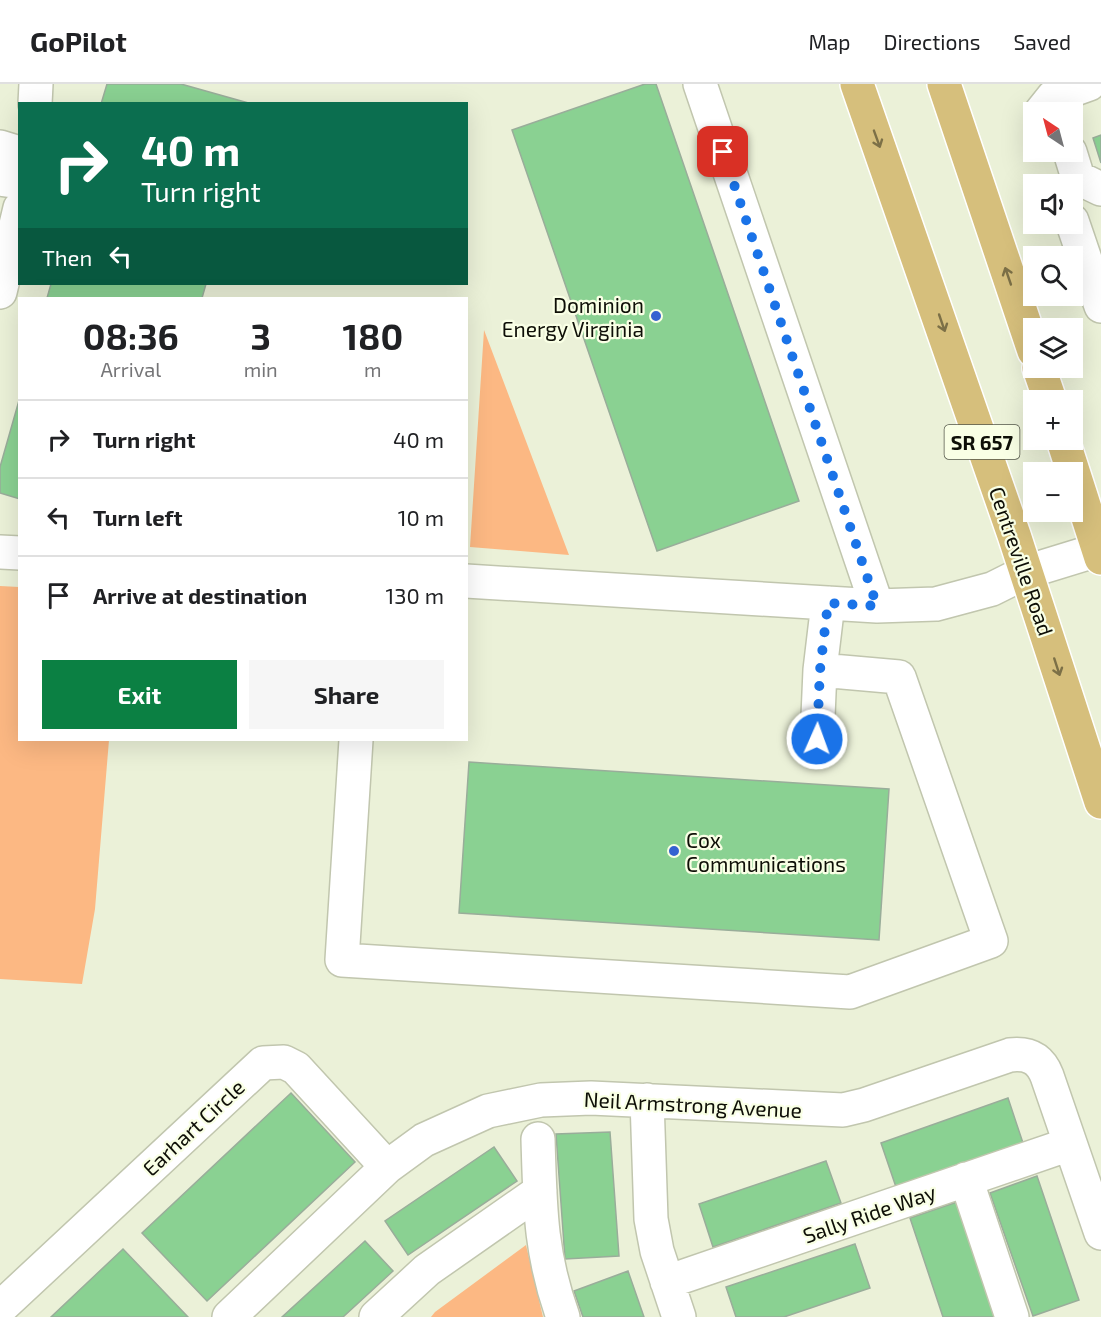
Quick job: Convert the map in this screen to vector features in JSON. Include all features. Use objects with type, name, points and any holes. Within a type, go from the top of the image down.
[{"type":"main road","name":"Centreville Road","points":[[857,84],[916,248],[1101,802]]},
{"type":"main road","points":[[944,84],[1023,318]]},
{"type":"main road","points":[[1065,450],[1100,552]]},
{"type":"street","points":[[35,102],[36,84]]},
{"type":"street","points":[[700,84],[877,606]]},
{"type":"street","points":[[1049,102],[1053,97],[1089,84]]},
{"type":"street","points":[[1083,106],[1101,99]]},
{"type":"street","points":[[0,147],[13,150],[18,155]]},
{"type":"street","points":[[1073,162],[1078,178],[1086,184],[1101,189]]},
{"type":"street","points":[[0,179],[13,181],[18,177]]},
{"type":"street","points":[[0,292],[18,216]]},
{"type":"street","points":[[1080,234],[1092,252],[1101,306]]},
{"type":"street","points":[[0,552],[18,553]]},
{"type":"street","points":[[468,581],[877,606],[936,604],[992,589],[1026,572],[1100,552]]},
{"type":"street","points":[[817,739],[820,670],[828,603]]},
{"type":"street","points":[[356,741],[342,960],[850,992],[991,941],[899,677],[820,670]]},
{"type":"street","name":"Neil Armstrong Avenue","points":[[229,1317],[387,1167],[443,1130],[498,1109],[565,1099],[647,1100],[843,1110],[1002,1058],[1024,1055],[1035,1059],[1043,1067],[1101,1233]]},
{"type":"street","name":"Earhart Circle","points":[[0,1308],[263,1063],[284,1062],[296,1068],[387,1167]]},
{"type":"street","points":[[647,1100],[651,1219],[667,1282],[679,1317]]},
{"type":"street","points":[[538,1139],[546,1266],[563,1317]]},
{"type":"street","name":"Sally Ride Way","points":[[667,1282],[1070,1144]]},
{"type":"street","points":[[966,1179],[1012,1317]]},
{"type":"street","points":[[376,1317],[427,1270],[540,1191]]},
{"type":"shaded area","points":[[484,330],[569,555],[470,547]]},
{"type":"shaded area","points":[[0,586],[18,587],[18,741],[109,741],[95,909],[82,984],[0,979]]},
{"type":"shaded area","points":[[526,1245],[543,1317],[431,1317],[435,1312]]},
{"type":"building","points":[[107,84],[181,84],[245,102],[102,102]]},
{"type":"building","name":"Dominion Energy Virginia","points":[[645,84],[656,84],[799,501],[657,551],[512,130]]},
{"type":"building","points":[[1101,135],[1101,163],[1093,138]]},
{"type":"building","points":[[51,285],[206,285],[202,297],[47,297]]},
{"type":"building","points":[[18,404],[18,498],[0,493],[0,467]]},
{"type":"building","name":"Cox Communications","points":[[469,762],[889,789],[879,940],[459,913]]},
{"type":"building","points":[[291,1093],[355,1162],[207,1301],[142,1233]]},
{"type":"building","points":[[1008,1098],[1023,1143],[896,1187],[881,1143]]},
{"type":"building","points":[[610,1132],[619,1256],[565,1259],[556,1134]]},
{"type":"building","points":[[494,1147],[517,1181],[408,1255],[385,1221]]},
{"type":"building","points":[[826,1161],[841,1203],[713,1247],[699,1204]]},
{"type":"building","points":[[1037,1176],[1079,1300],[1033,1316],[990,1193]]},
{"type":"building","points":[[957,1202],[996,1317],[943,1317],[910,1218]]},
{"type":"building","points":[[365,1241],[393,1271],[343,1317],[282,1317]]},
{"type":"building","points":[[855,1244],[870,1288],[784,1317],[736,1317],[726,1287]]},
{"type":"building","points":[[123,1249],[188,1317],[51,1317]]},
{"type":"building","points":[[628,1271],[644,1317],[583,1317],[574,1291]]},
{"type":"place","name":"Dominion Energy Virginia","points":[[656,316]]},
{"type":"place","name":"Cox Communications","points":[[674,851]]},
{"type":"route","points":[[723,152],[877,606],[828,603],[820,670],[817,739]]}]
